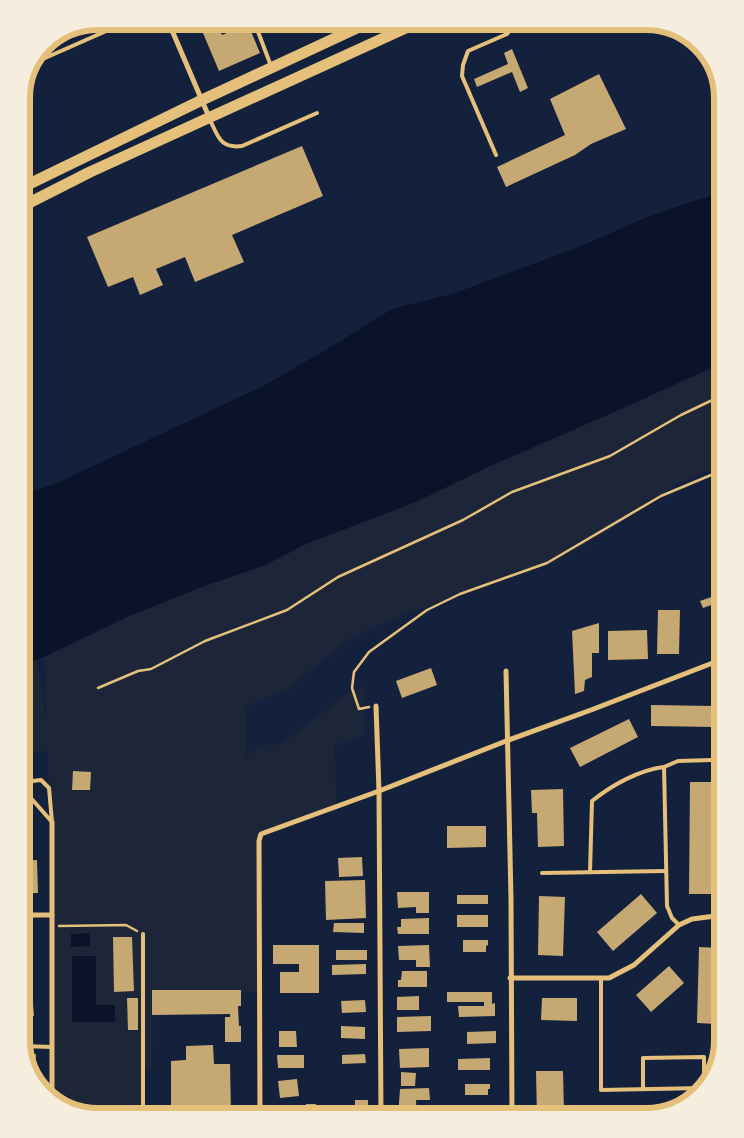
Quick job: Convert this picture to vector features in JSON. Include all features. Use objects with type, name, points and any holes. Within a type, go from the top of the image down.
[{"type":"main road","points":[[30,184],[202,100],[353,30]]},
{"type":"main road","points":[[30,202],[90,172],[401,30]]},
{"type":"street","points":[[172,30],[210,118]]},
{"type":"street","points":[[340,30],[342,35]]},
{"type":"street","points":[[260,1108],[259,841],[261,834],[379,791],[714,662]]},
{"type":"street","points":[[506,671],[512,1108]]},
{"type":"street","points":[[376,706],[379,791],[381,1108]]},
{"type":"street","points":[[52,822],[52,1090]]},
{"type":"street","points":[[30,916],[52,915]]},
{"type":"street","points":[[510,978],[609,978],[634,965],[679,925],[692,919],[714,916]]},
{"type":"lane","points":[[43,59],[109,30]]},
{"type":"lane","points":[[257,30],[272,68]]},
{"type":"lane","points":[[496,156],[462,76],[463,65],[468,51],[507,34],[510,30]]},
{"type":"lane","points":[[210,118],[220,140],[233,147],[242,146],[317,113]]},
{"type":"lane","points":[[590,872],[592,801],[604,792],[650,769],[664,767],[678,761],[712,760]]},
{"type":"lane","points":[[664,767],[667,906],[672,918],[679,925]]},
{"type":"lane","points":[[30,785],[32,781],[40,780],[50,788],[52,822]]},
{"type":"lane","points":[[30,797],[52,822]]},
{"type":"lane","points":[[542,873],[666,871]]},
{"type":"lane","points":[[143,934],[143,1108]]},
{"type":"lane","points":[[601,978],[601,1090],[695,1087]]},
{"type":"lane","points":[[31,1046],[52,1047]]},
{"type":"lane","points":[[643,1089],[644,1058],[704,1057],[703,1076]]},
{"type":"path","points":[[98,688],[138,671],[151,669],[205,641],[287,610],[338,577],[463,520],[512,492],[610,456],[680,415],[714,399]]},
{"type":"path","points":[[376,706],[359,709],[352,688],[354,672],[369,652],[427,610],[460,594],[547,563],[661,496],[714,474]]},
{"type":"path","points":[[52,926],[126,925],[143,934]]},
{"type":"shaded area","points":[[714,195],[714,366],[488,467],[416,502],[306,544],[265,565],[199,588],[127,617],[30,662],[30,492],[57,483],[267,384],[392,309],[455,293],[579,247],[640,220]]},
{"type":"shaded area","points":[[714,368],[714,469],[677,483],[610,530],[547,566],[391,619],[350,639],[288,689],[245,706],[245,756],[266,744],[281,745],[349,692],[364,687],[365,734],[335,745],[336,807],[261,834],[260,992],[153,990],[152,1068],[143,1069],[143,1108],[94,1108],[68,1101],[52,1090],[48,751],[30,752],[30,661],[37,659],[47,724],[44,657],[127,617],[199,588],[265,565],[306,544],[356,525]]},
{"type":"shaded area","points":[[90,933],[90,946],[71,947],[71,934]]},
{"type":"shaded area","points":[[72,956],[96,956],[96,1005],[115,1005],[115,1022],[72,1022]]},
{"type":"building","points":[[202,30],[220,30],[222,35],[234,30],[250,30],[260,53],[219,71]]},
{"type":"building","points":[[512,49],[528,88],[520,92],[512,72],[477,87],[474,79],[508,64],[504,53]]},
{"type":"building","points":[[599,74],[626,129],[591,144],[575,155],[506,187],[497,167],[565,135],[550,99]]},
{"type":"building","points":[[302,146],[323,196],[232,235],[244,262],[195,282],[185,257],[156,269],[163,285],[140,295],[133,277],[108,287],[87,237]]},
{"type":"building","points":[[714,596],[714,604],[703,608],[700,601]]},
{"type":"building","points":[[658,610],[680,610],[679,654],[657,654]]},
{"type":"building","points":[[599,623],[599,653],[592,653],[592,677],[585,680],[584,691],[575,694],[572,631]]},
{"type":"building","points":[[647,630],[648,659],[608,660],[608,631]]},
{"type":"building","points":[[431,668],[437,685],[402,698],[396,681]]},
{"type":"building","points":[[651,705],[714,706],[714,727],[651,726]]},
{"type":"building","points":[[629,719],[638,737],[580,767],[570,748]]},
{"type":"building","points":[[73,771],[91,772],[90,790],[72,790]]},
{"type":"building","points":[[690,782],[714,782],[714,894],[689,894]]},
{"type":"building","points":[[563,789],[564,846],[538,847],[537,813],[532,813],[531,790]]},
{"type":"building","points":[[447,826],[486,826],[486,847],[447,848]]},
{"type":"building","points":[[362,857],[363,876],[339,877],[338,858]]},
{"type":"building","points":[[30,860],[37,860],[38,893],[30,893]]},
{"type":"building","points":[[365,880],[366,918],[326,920],[325,881]]},
{"type":"building","points":[[397,892],[429,892],[429,913],[416,913],[416,907],[398,908]]},
{"type":"building","points":[[641,894],[657,913],[613,951],[597,932]]},
{"type":"building","points":[[457,895],[488,895],[488,904],[457,904]]},
{"type":"building","points":[[539,896],[565,897],[563,956],[538,955]]},
{"type":"building","points":[[457,915],[488,915],[488,927],[457,927]]},
{"type":"building","points":[[429,918],[429,934],[398,934],[397,927],[401,927],[401,919]]},
{"type":"building","points":[[334,923],[364,923],[364,933],[333,932]]},
{"type":"building","points":[[113,937],[132,937],[134,991],[114,992]]},
{"type":"building","points":[[463,940],[488,940],[486,952],[463,952]]},
{"type":"building","points":[[273,945],[319,945],[319,993],[280,993],[280,972],[299,972],[299,964],[273,964]]},
{"type":"building","points":[[429,945],[430,967],[416,967],[416,960],[399,960],[398,946]]},
{"type":"building","points":[[699,947],[714,948],[714,1024],[697,1023]]},
{"type":"building","points":[[336,950],[367,950],[367,960],[336,960]]},
{"type":"building","points":[[366,964],[366,974],[332,975],[332,965]]},
{"type":"building","points":[[669,966],[684,983],[651,1012],[636,995]]},
{"type":"building","points":[[402,971],[427,971],[427,987],[398,987],[398,980],[401,980]]},
{"type":"building","points":[[152,990],[241,990],[241,1006],[238,1006],[241,1042],[225,1042],[225,1017],[230,1017],[230,1014],[152,1015]]},
{"type":"building","points":[[30,991],[32,991],[33,1002],[30,1002]]},
{"type":"building","points":[[447,992],[492,992],[492,1004],[495,1003],[495,1016],[459,1017],[458,1006],[484,1006],[484,1002],[447,1002]]},
{"type":"building","points":[[419,996],[419,1010],[397,1010],[397,997]]},
{"type":"building","points":[[127,998],[138,998],[138,1030],[128,1030]]},
{"type":"building","points":[[542,998],[577,998],[577,1021],[541,1020]]},
{"type":"building","points":[[365,1000],[366,1012],[342,1013],[341,1001]]},
{"type":"building","points":[[30,1004],[33,1004],[34,1016],[30,1016]]},
{"type":"building","points":[[431,1016],[431,1031],[397,1032],[397,1017]]},
{"type":"building","points":[[30,1022],[31,1022],[30,1040]]},
{"type":"building","points":[[341,1026],[365,1027],[365,1039],[341,1038]]},
{"type":"building","points":[[279,1031],[296,1031],[297,1047],[279,1047]]},
{"type":"building","points":[[496,1031],[496,1043],[467,1044],[467,1032]]},
{"type":"building","points":[[213,1045],[214,1064],[230,1064],[231,1108],[171,1108],[171,1061],[186,1060],[186,1046]]},
{"type":"building","points":[[429,1048],[429,1067],[400,1068],[399,1049]]},
{"type":"building","points":[[32,1054],[36,1054],[36,1067],[32,1057]]},
{"type":"building","points":[[365,1054],[366,1063],[342,1064],[342,1055]]},
{"type":"building","points":[[277,1055],[304,1055],[304,1068],[278,1068]]},
{"type":"building","points":[[490,1058],[490,1070],[458,1070],[458,1059]]},
{"type":"building","points":[[536,1071],[563,1071],[564,1108],[537,1108]]},
{"type":"building","points":[[401,1072],[416,1073],[415,1086],[401,1086]]},
{"type":"building","points":[[297,1079],[299,1096],[280,1098],[278,1081]]},
{"type":"building","points":[[465,1084],[490,1084],[488,1095],[465,1095]]},
{"type":"building","points":[[429,1088],[430,1100],[416,1100],[416,1108],[399,1108],[400,1089]]},
{"type":"building","points":[[355,1100],[368,1100],[368,1108],[355,1108]]},
{"type":"building","points":[[306,1104],[316,1104],[316,1108],[306,1108]]}]
